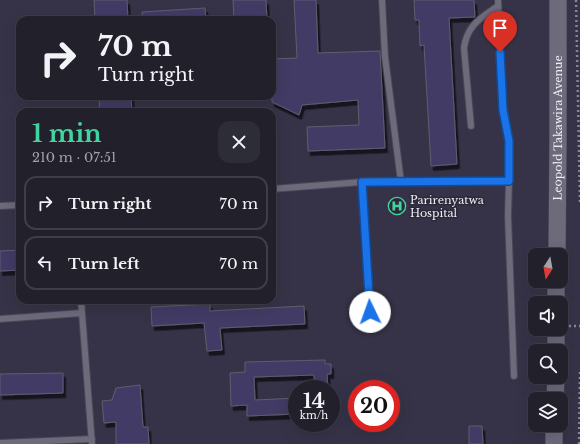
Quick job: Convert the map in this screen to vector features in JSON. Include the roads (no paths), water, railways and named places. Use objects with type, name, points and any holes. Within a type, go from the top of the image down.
[{"type":"main road","name":"Leopold Takawira Avenue","points":[[556,248],[558,0]]},
{"type":"main road","points":[[554,432],[554,444]]},
{"type":"lane","points":[[382,0],[386,57],[401,182]]},
{"type":"lane","points":[[470,126],[464,48],[465,39],[475,22],[498,3]]},
{"type":"lane","points":[[498,3],[503,110],[509,141],[508,216],[514,376]]},
{"type":"lane","points":[[276,188],[362,182],[509,181]]},
{"type":"lane","points":[[362,182],[370,312]]},
{"type":"lane","points":[[0,206],[16,205]]},
{"type":"lane","points":[[0,443],[92,441],[81,304]]},
{"type":"lane","points":[[0,319],[82,313]]},
{"type":"place","name":"Parirenyatwa Hospital","points":[[397,206]]}]
